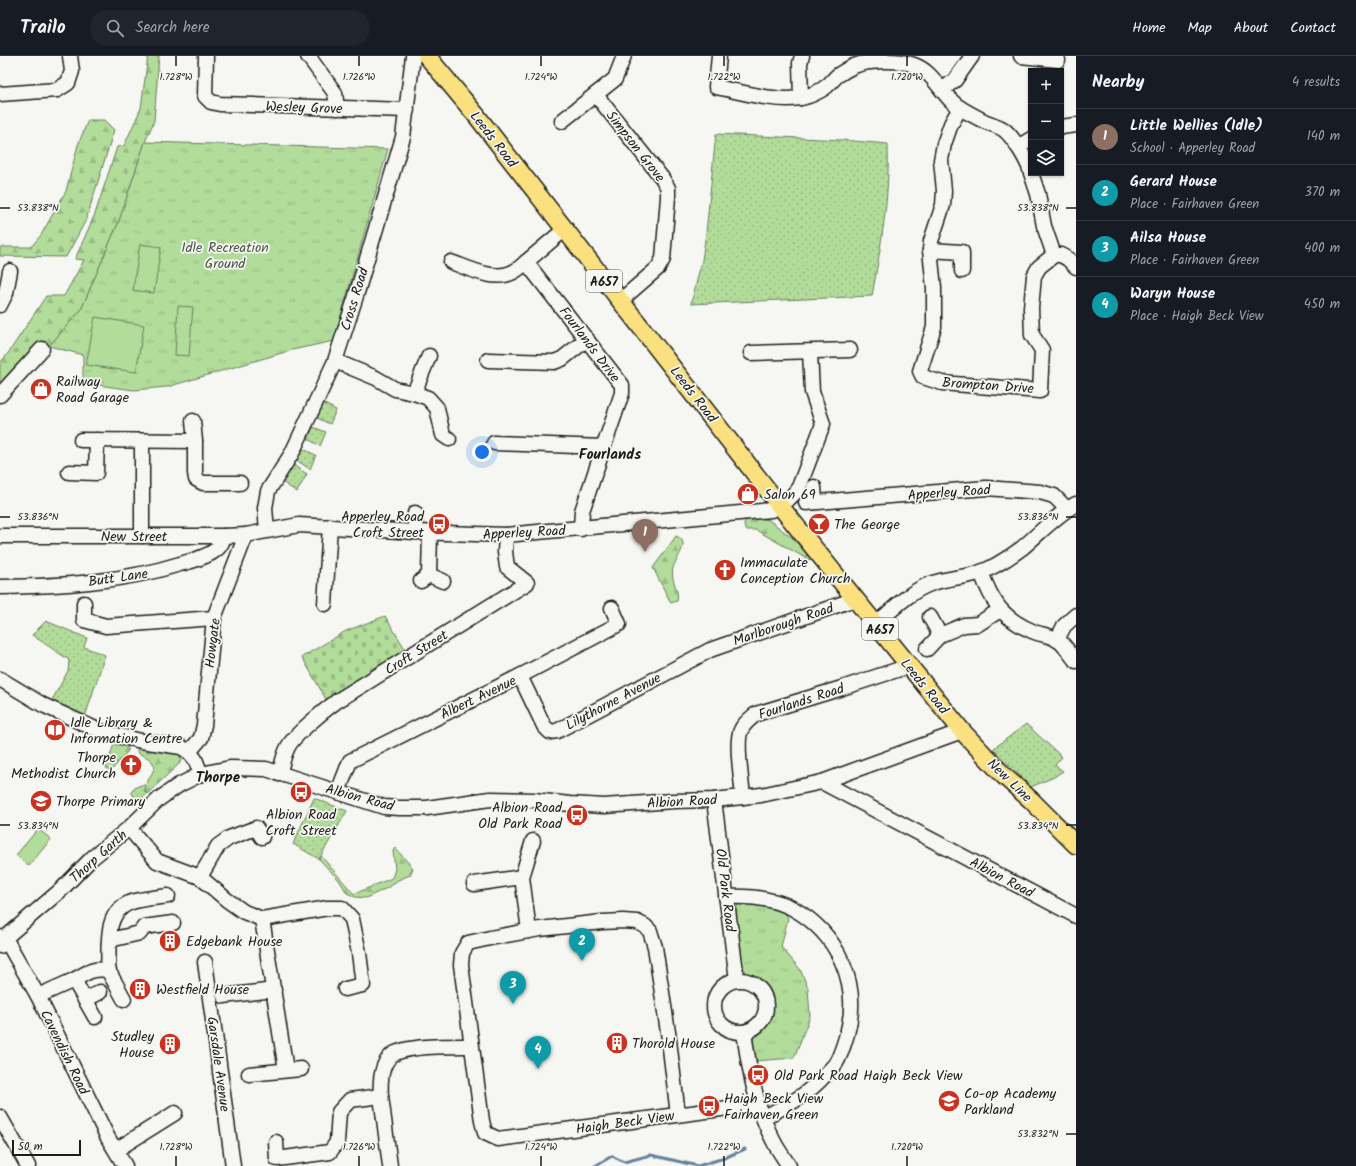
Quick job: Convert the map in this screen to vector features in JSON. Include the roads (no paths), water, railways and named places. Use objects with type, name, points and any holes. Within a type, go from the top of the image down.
[{"type":"main road","name":"Leeds Road","points":[[427,56],[476,115],[780,506],[962,731]]},
{"type":"main road","name":"New Line","points":[[962,731],[1004,776],[1031,800],[1076,845]]},
{"type":"street","points":[[0,94],[58,90],[68,83],[72,71],[70,56]]},
{"type":"street","name":"Wesley Grove","points":[[206,56],[205,96],[211,102],[220,104],[406,110]]},
{"type":"street","points":[[308,56],[335,93],[337,108]]},
{"type":"street","name":"Cross Road","points":[[267,530],[265,508],[268,491],[292,454],[335,361],[356,296],[403,138],[413,56]]},
{"type":"street","points":[[562,121],[615,79],[624,56]]},
{"type":"street","points":[[719,56],[716,87],[789,99],[801,98],[822,90],[837,76],[854,66],[873,61],[901,62],[914,65],[925,70],[948,99],[960,108],[1003,130],[1018,147],[1028,164]]},
{"type":"street","points":[[801,98],[800,63],[802,56]]},
{"type":"street","points":[[942,90],[955,80],[972,56]]},
{"type":"street","points":[[1021,56],[1058,60]]},
{"type":"street","name":"Simpson Grove","points":[[596,95],[662,178],[668,188],[663,259],[658,268],[620,301]]},
{"type":"street","points":[[960,108],[951,124],[944,144],[941,160],[944,191],[943,205],[931,241],[930,250],[962,252],[962,271]]},
{"type":"street","points":[[1064,127],[1076,125]]},
{"type":"street","points":[[1018,147],[1029,140]]},
{"type":"street","points":[[1032,176],[1038,194],[1044,226],[1054,255],[1061,255],[1068,259],[1076,267]]},
{"type":"street","points":[[451,262],[488,274],[499,275],[511,273],[564,230]]},
{"type":"street","name":"Brompton Drive","points":[[930,250],[934,288],[934,327],[920,371],[923,377],[942,383],[1040,391],[1042,350],[1032,335],[1031,308],[1034,276],[1039,267],[1054,255]]},
{"type":"street","name":"Fourlands Drive","points":[[526,262],[622,385],[622,393],[582,511],[581,529]]},
{"type":"street","points":[[0,305],[6,292],[10,271]]},
{"type":"street","points":[[488,360],[554,362],[562,359],[587,339]]},
{"type":"street","points":[[0,395],[42,349]]},
{"type":"street","points":[[751,353],[850,350]]},
{"type":"street","points":[[780,506],[794,495],[799,487],[823,424],[812,392],[810,352]]},
{"type":"street","points":[[414,393],[429,356]]},
{"type":"street","points":[[335,361],[376,378],[395,389],[428,398],[437,408],[443,435],[449,439]]},
{"type":"street","points":[[193,421],[196,479],[203,483],[231,486]]},
{"type":"street","points":[[81,440],[195,440]]},
{"type":"street","points":[[69,472],[96,473],[97,440]]},
{"type":"street","points":[[142,440],[142,536]]},
{"type":"street","points":[[494,443],[603,448]]},
{"type":"street","name":"Apperley Road","points":[[814,487],[811,502],[852,500],[986,488],[1047,494],[1054,496],[1071,507]]},
{"type":"street","name":"Apperley Road","points":[[267,530],[299,525],[430,533],[506,535],[770,510],[780,506]]},
{"type":"street","points":[[876,624],[917,591],[932,583],[969,576],[996,565],[1020,549],[1071,507]]},
{"type":"street","points":[[415,513],[415,532]]},
{"type":"street","points":[[325,604],[330,526]]},
{"type":"street","name":"New Street","points":[[0,536],[224,536],[246,535],[267,530]]},
{"type":"street","points":[[430,533],[425,578],[442,581]]},
{"type":"street","name":"Howgate","points":[[189,752],[201,738],[204,725],[214,618],[246,535]]},
{"type":"street","name":"Croft Street","points":[[279,774],[287,749],[292,741],[325,710],[337,701],[527,583],[507,567],[505,552],[506,535]]},
{"type":"street","name":"Butt Lane","points":[[0,586],[63,584],[111,580],[150,573],[198,559],[218,548],[224,536]]},
{"type":"street","points":[[981,572],[991,597],[1000,610],[1017,624],[1033,632],[1057,640],[1076,661]]},
{"type":"street","name":"Marlborough Road","points":[[710,650],[855,599]]},
{"type":"street","points":[[84,604],[84,620],[106,626],[214,618]]},
{"type":"street","name":"Albert Avenue","points":[[338,792],[350,762],[619,624],[612,608]]},
{"type":"street","points":[[927,649],[940,635],[964,625],[978,624],[1000,610]]},
{"type":"street","points":[[1057,640],[1064,626],[1076,615]]},
{"type":"street","points":[[930,617],[940,635]]},
{"type":"street","name":"Lilythorne Avenue","points":[[520,676],[544,726],[550,732],[557,731],[710,650]]},
{"type":"street","name":"Fourlands Road","points":[[743,797],[739,742],[740,731],[745,722],[756,714],[909,666]]},
{"type":"street","points":[[0,679],[43,705],[100,731],[141,741],[181,747],[189,752],[195,759],[201,774]]},
{"type":"street","name":"Albion Road","points":[[201,774],[230,768],[266,770],[384,807],[399,808],[427,808],[490,799],[534,800],[604,806],[672,801],[714,800],[761,795],[822,782],[962,731]]},
{"type":"street","name":"Thorp Garth","points":[[2,940],[62,889],[92,858],[128,828],[159,799],[179,785],[201,774]]},
{"type":"street","name":"Albion Road","points":[[822,782],[1076,916]]},
{"type":"street","name":"Old Park Road","points":[[714,800],[737,980]]},
{"type":"street","points":[[128,828],[157,860],[200,877],[244,912],[262,920],[328,908],[342,908],[352,919],[359,953],[363,985],[345,989]]},
{"type":"street","points":[[200,877],[218,846],[229,838],[260,828]]},
{"type":"street","points":[[529,931],[522,877],[533,841]]},
{"type":"street","points":[[474,884],[522,877]]},
{"type":"street","points":[[124,999],[108,970],[110,929],[114,916],[122,907],[129,903],[168,896]]},
{"type":"street","points":[[726,897],[748,896],[771,901],[791,908],[815,924],[831,942],[842,959],[852,1000],[850,1024],[836,1063],[816,1085],[806,1093],[788,1106],[764,1117]]},
{"type":"street","points":[[262,920],[286,1070]]},
{"type":"street","points":[[390,1166],[380,1096],[380,1084],[384,1067],[391,1056],[401,1050],[471,1046],[461,965],[464,947],[468,943],[529,931],[623,921],[637,922],[645,926],[650,931],[655,947],[668,1032],[678,1115]]},
{"type":"street","points":[[110,944],[114,939],[140,933],[144,927],[173,922]]},
{"type":"street","name":"Cavendish Road","points":[[2,940],[38,996],[108,1138],[125,1166]]},
{"type":"street","name":"Garsdale Avenue","points":[[205,962],[233,1166]]},
{"type":"street","points":[[38,996],[74,980],[89,970],[98,968],[108,970]]},
{"type":"street","points":[[74,980],[95,1016]]},
{"type":"street","points":[[737,980],[754,984],[761,990],[766,1003],[764,1016],[760,1024],[744,1032],[735,1032],[727,1029],[720,1023],[714,1006],[719,991],[730,982],[737,980]]},
{"type":"street","points":[[224,996],[274,990]]},
{"type":"street","points":[[86,1000],[100,992]]},
{"type":"street","points":[[744,1032],[746,1052],[758,1104],[774,1142],[789,1166]]},
{"type":"street","name":"Haigh Beck View","points":[[471,1046],[485,1132],[498,1139],[758,1104]]},
{"type":"street","points":[[249,1074],[301,1069]]},
{"type":"street","points":[[276,1142],[278,1159],[330,1152],[337,1142],[339,1112],[350,1100],[380,1096]]},
{"type":"street","points":[[116,1150],[175,1113]]},
{"type":"street","points":[[0,1117],[28,1166]]},
{"type":"waterway","points":[[595,1166],[612,1156],[624,1162],[651,1155],[698,1166],[724,1158],[745,1149]]},
{"type":"place","name":"Railway Road Garage","points":[[41,389]]},
{"type":"place","name":"Salon 69","points":[[748,494]]},
{"type":"place","name":"Apperley Road Croft Street","points":[[439,524]]},
{"type":"place","name":"The George","points":[[819,524]]},
{"type":"place","name":"Little Wellies (Idle)","points":[[645,552]]},
{"type":"place","name":"Immaculate Conception Church","points":[[725,570]]},
{"type":"place","name":"Idle Library & Information Centre","points":[[55,730]]},
{"type":"place","name":"Thorpe Methodist Church","points":[[131,765]]},
{"type":"place","name":"Albion Road Croft Street","points":[[301,792]]},
{"type":"place","name":"Thorpe Primary","points":[[41,801]]},
{"type":"place","name":"Albion Road Old Park Road","points":[[577,815]]},
{"type":"place","name":"Edgebank House","points":[[170,941]]},
{"type":"place","name":"Gerard House","points":[[582,961]]},
{"type":"place","name":"Westfield House","points":[[140,989]]},
{"type":"place","name":"Ailsa House","points":[[513,1004]]},
{"type":"place","name":"Thorold House","points":[[617,1043]]},
{"type":"place","name":"Studley House","points":[[170,1044]]},
{"type":"place","name":"Waryn House","points":[[538,1069]]},
{"type":"place","name":"Old Park Road Haigh Beck View","points":[[758,1075]]},
{"type":"place","name":"Co-op Academy Parkland","points":[[949,1101]]},
{"type":"place","name":"Haigh Beck View Fairhaven Green","points":[[709,1106]]},
{"type":"district","name":"Fourlands","points":[[610,454]]},
{"type":"district","name":"Thorpe","points":[[218,777]]},
{"type":"park label","name":"Idle Recreation Ground","points":[[225,256]]}]
